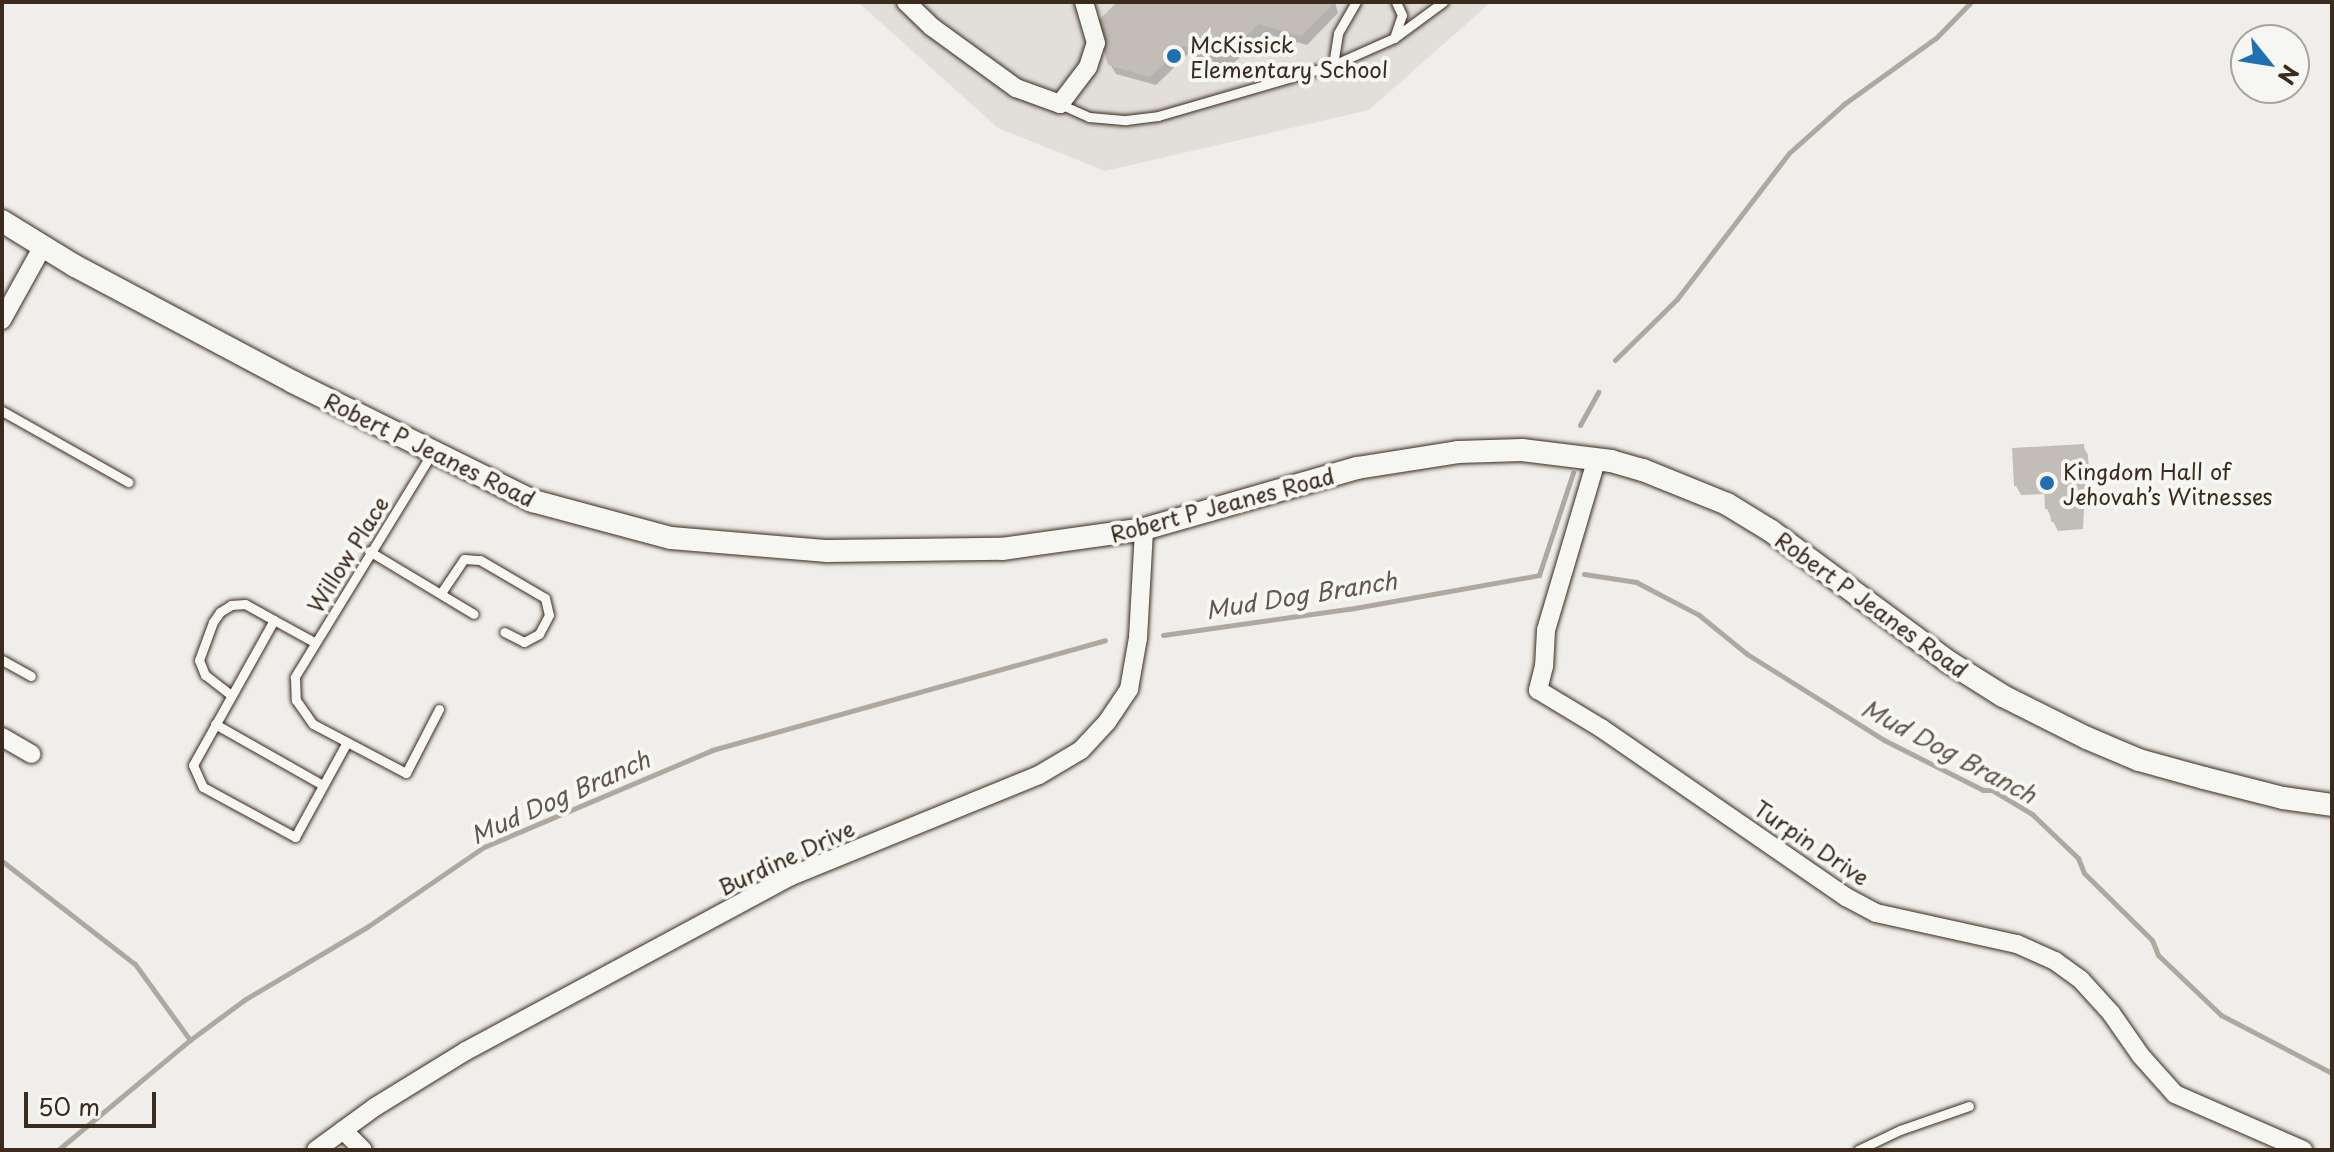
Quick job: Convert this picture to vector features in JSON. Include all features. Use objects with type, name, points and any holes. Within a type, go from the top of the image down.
[{"type":"street","points":[[906,2],[932,27],[1016,88],[1060,104],[1088,67],[1096,43],[1084,2]]},
{"type":"street","name":"Robert P Jeanes Road","points":[[2,221],[293,382],[533,501],[671,538],[827,551],[1002,549],[1144,529],[1357,468],[1444,454],[1522,450],[1597,458],[1643,470],[1727,504],[1771,531],[1949,662],[2003,696],[2087,738],[2139,760],[2204,778],[2283,798],[2332,805]]},
{"type":"street","points":[[2,320],[43,246]]},
{"type":"street","name":"Turpin Drive","points":[[1597,458],[1546,630],[1544,666],[1538,690],[1601,728],[1846,897],[1876,913],[2017,944],[2055,961],[2081,980],[2111,1013],[2141,1056],[2175,1094],[2303,1150]]},
{"type":"street","name":"Burdine Drive","points":[[316,1150],[466,1051],[789,877],[1039,775],[1081,750],[1107,722],[1129,689],[1138,638],[1144,529]]},
{"type":"street","points":[[2,737],[32,754]]},
{"type":"street","points":[[343,1130],[363,1150]]},
{"type":"lane","points":[[1333,65],[1338,33],[1356,2]]},
{"type":"lane","points":[[1394,38],[1402,15],[1396,2]]},
{"type":"lane","points":[[1060,104],[1089,117],[1126,120],[1158,116],[1333,65],[1394,38],[1443,2]]},
{"type":"lane","points":[[2,411],[128,482]]},
{"type":"lane","name":"Willow Place","points":[[347,742],[313,724],[296,700],[295,677],[369,551],[433,452]]},
{"type":"lane","points":[[369,551],[474,614]]},
{"type":"lane","points":[[441,593],[464,559],[480,560],[545,598],[549,615],[539,634],[524,642],[504,632]]},
{"type":"lane","points":[[231,695],[205,675],[199,660],[213,622],[220,612],[231,605],[245,604],[314,642]]},
{"type":"lane","points":[[274,620],[193,765],[203,787],[295,837],[347,742],[406,773],[439,709]]},
{"type":"lane","points":[[2,660],[31,676]]},
{"type":"lane","points":[[215,724],[323,785]]},
{"type":"lane","points":[[1858,1150],[1900,1130],[1969,1106]]},
{"type":"shaded area","name":"McKissick Elementary School","points":[[858,2],[1491,2],[1369,110],[1105,171],[998,128]]},
{"type":"building","points":[[1117,2],[1335,2],[1301,36],[1258,24],[1225,58],[1183,46],[1150,77],[1108,65],[1096,23]]},
{"type":"building","name":"Kingdom Hall of Jehovah’s Witnesses","points":[[2084,444],[2086,480],[2081,480],[2079,520],[2051,522],[2050,509],[2045,509],[2044,485],[2014,486],[2012,448]]},
{"type":"waterway","points":[[1615,360],[1677,299],[1789,153],[1844,104],[1936,38],[1971,2]]},
{"type":"waterway","points":[[1580,425],[1598,392]]},
{"type":"waterway","name":"Mud Dog Branch","points":[[1163,635],[1349,609],[1539,575],[1573,473]]},
{"type":"waterway","name":"Mud Dog Branch","points":[[1584,574],[1636,582],[1699,615],[1747,654],[1884,740],[1983,790],[1992,790],[2032,814],[2078,858],[2084,873],[2152,940],[2158,955],[2221,1015],[2332,1073]]},
{"type":"waterway","name":"Mud Dog Branch","points":[[58,1150],[190,1040],[244,1000],[367,927],[484,847],[712,750],[1105,640]]},
{"type":"waterway","points":[[2,861],[135,964],[190,1040]]},
{"type":"place","name":"McKissick Elementary School","points":[[1174,56]]},
{"type":"place","name":"Kingdom Hall of Jehovah’s Witnesses","points":[[2047,483]]}]
